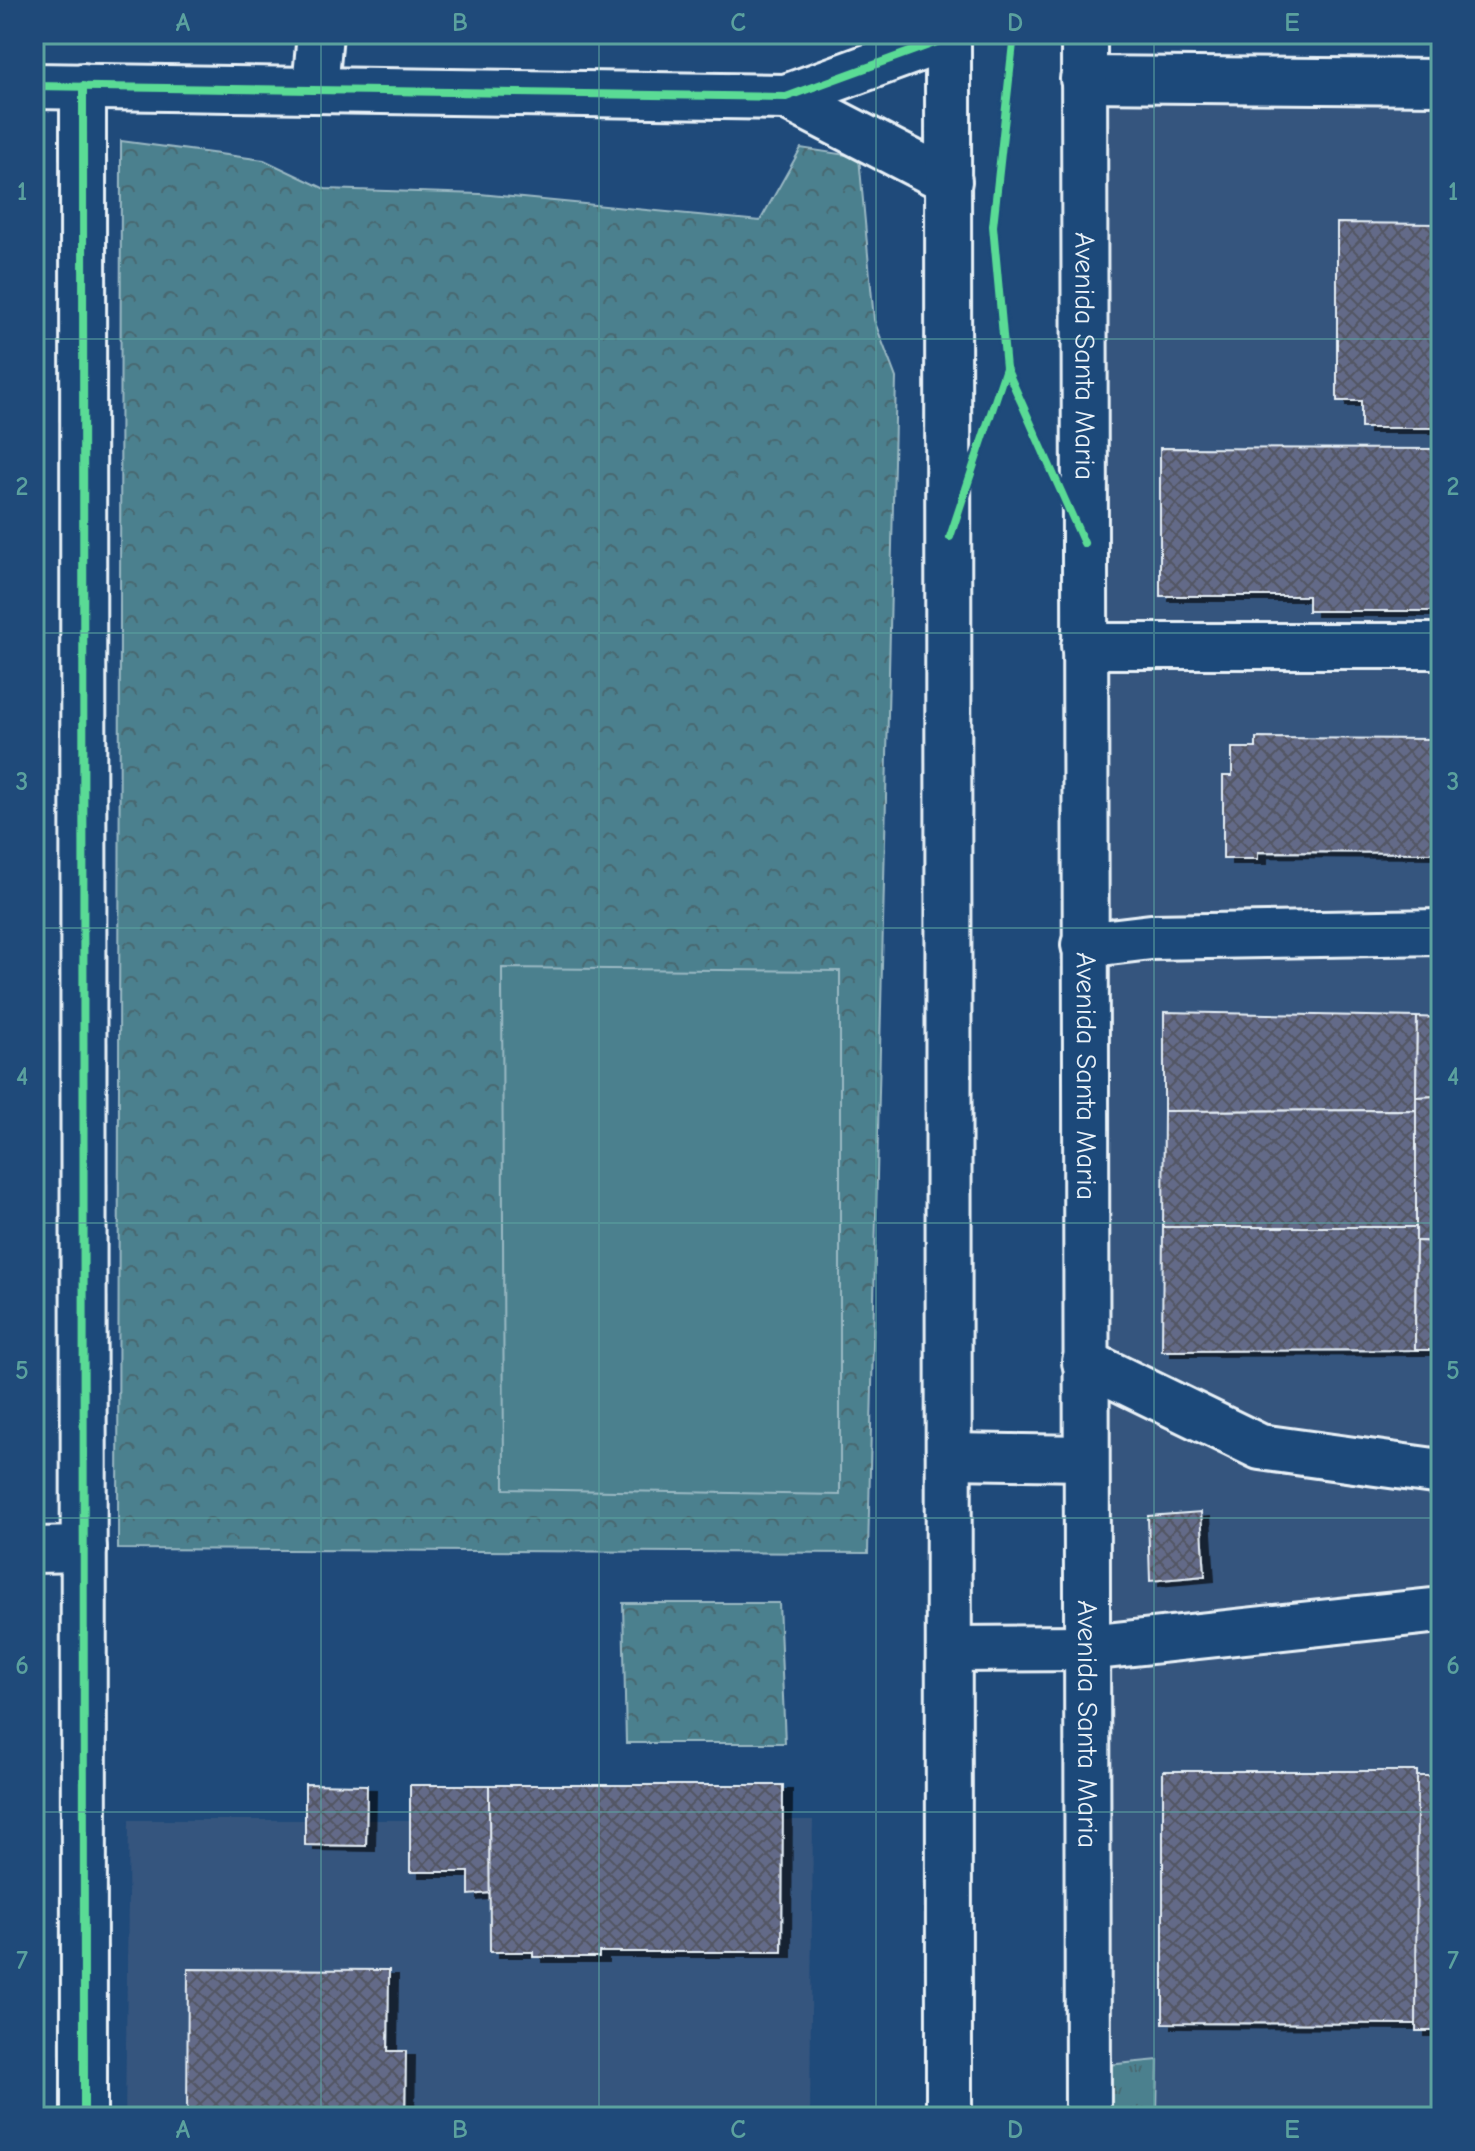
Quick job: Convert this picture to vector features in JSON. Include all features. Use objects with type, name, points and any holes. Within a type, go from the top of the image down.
[{"type":"main road","points":[[315,88],[320,34]]},
{"type":"main road","name":"Avenida Santa Maria","points":[[1084,34],[1088,2117]]},
{"type":"main road","points":[[34,86],[786,97],[948,36],[949,2117]]},
{"type":"main road","points":[[1083,79],[1441,82]]},
{"type":"main road","points":[[83,86],[84,2117]]},
{"type":"main road","points":[[786,97],[949,181]]},
{"type":"main road","points":[[1084,646],[1441,646]]},
{"type":"main road","points":[[1084,945],[1151,937],[1441,932]]},
{"type":"main road","points":[[1085,1362],[1260,1447],[1441,1472]]},
{"type":"main road","points":[[949,1456],[1085,1458]]},
{"type":"main road","points":[[34,1550],[84,1549]]},
{"type":"main road","points":[[949,1649],[1087,1648],[1441,1610]]},
{"type":"shaded area","points":[[1083,79],[1441,82],[1441,2117],[1087,2117]]},
{"type":"shaded area","points":[[129,1820],[813,1820],[810,2117],[125,2117]]},
{"type":"green space","points":[[121,141],[264,160],[325,189],[480,194],[760,221],[801,148],[859,157],[874,320],[896,378],[868,1553],[118,1549]]},
{"type":"green space","points":[[502,968],[840,971],[840,1495],[504,1489]]},
{"type":"green space","points":[[623,1603],[779,1603],[785,1743],[626,1743]]},
{"type":"green space","points":[[1158,2060],[1157,2117],[1107,2117],[1107,2065]]},
{"type":"building","points":[[1337,223],[1441,224],[1441,428],[1361,428],[1361,401],[1337,401]]},
{"type":"building","points":[[1160,448],[1441,449],[1441,611],[1308,611],[1308,596],[1160,596]]},
{"type":"building","points":[[1256,738],[1441,739],[1441,853],[1258,852],[1258,859],[1223,859],[1223,776],[1232,776],[1232,748],[1256,748]]},
{"type":"building","points":[[1164,1012],[1417,1017],[1416,1110],[1164,1111]]},
{"type":"building","points":[[1417,1017],[1441,1018],[1441,1096],[1416,1097]]},
{"type":"building","points":[[1441,1096],[1441,1242],[1416,1241],[1416,1097]]},
{"type":"building","points":[[1416,1110],[1416,1227],[1163,1227],[1164,1111]]},
{"type":"building","points":[[1163,1227],[1416,1227],[1415,1350],[1162,1351]]},
{"type":"building","points":[[1416,1241],[1441,1242],[1441,1350],[1415,1350]]},
{"type":"building","points":[[1201,1512],[1205,1576],[1150,1581],[1148,1516]]},
{"type":"building","points":[[1163,1771],[1417,1771],[1417,2024],[1163,2023]]},
{"type":"building","points":[[1417,1776],[1441,1776],[1441,2031],[1416,2031]]},
{"type":"building","points":[[305,1784],[367,1785],[366,1846],[305,1845]]},
{"type":"building","points":[[410,1785],[489,1785],[490,1893],[469,1895],[469,1872],[410,1872]]},
{"type":"building","points":[[489,1785],[783,1785],[782,1952],[599,1952],[599,1957],[533,1957],[533,1952],[490,1952]]},
{"type":"building","points":[[188,1969],[389,1970],[388,2051],[406,2051],[405,2117],[187,2117]]},
{"type":"cycle path","points":[[1006,368],[993,226],[1014,34]]},
{"type":"cycle path","points":[[34,86],[786,97],[948,38]]},
{"type":"cycle path","points":[[83,86],[84,2117]]},
{"type":"cycle path","points":[[950,537],[1006,368],[1084,543]]}]
